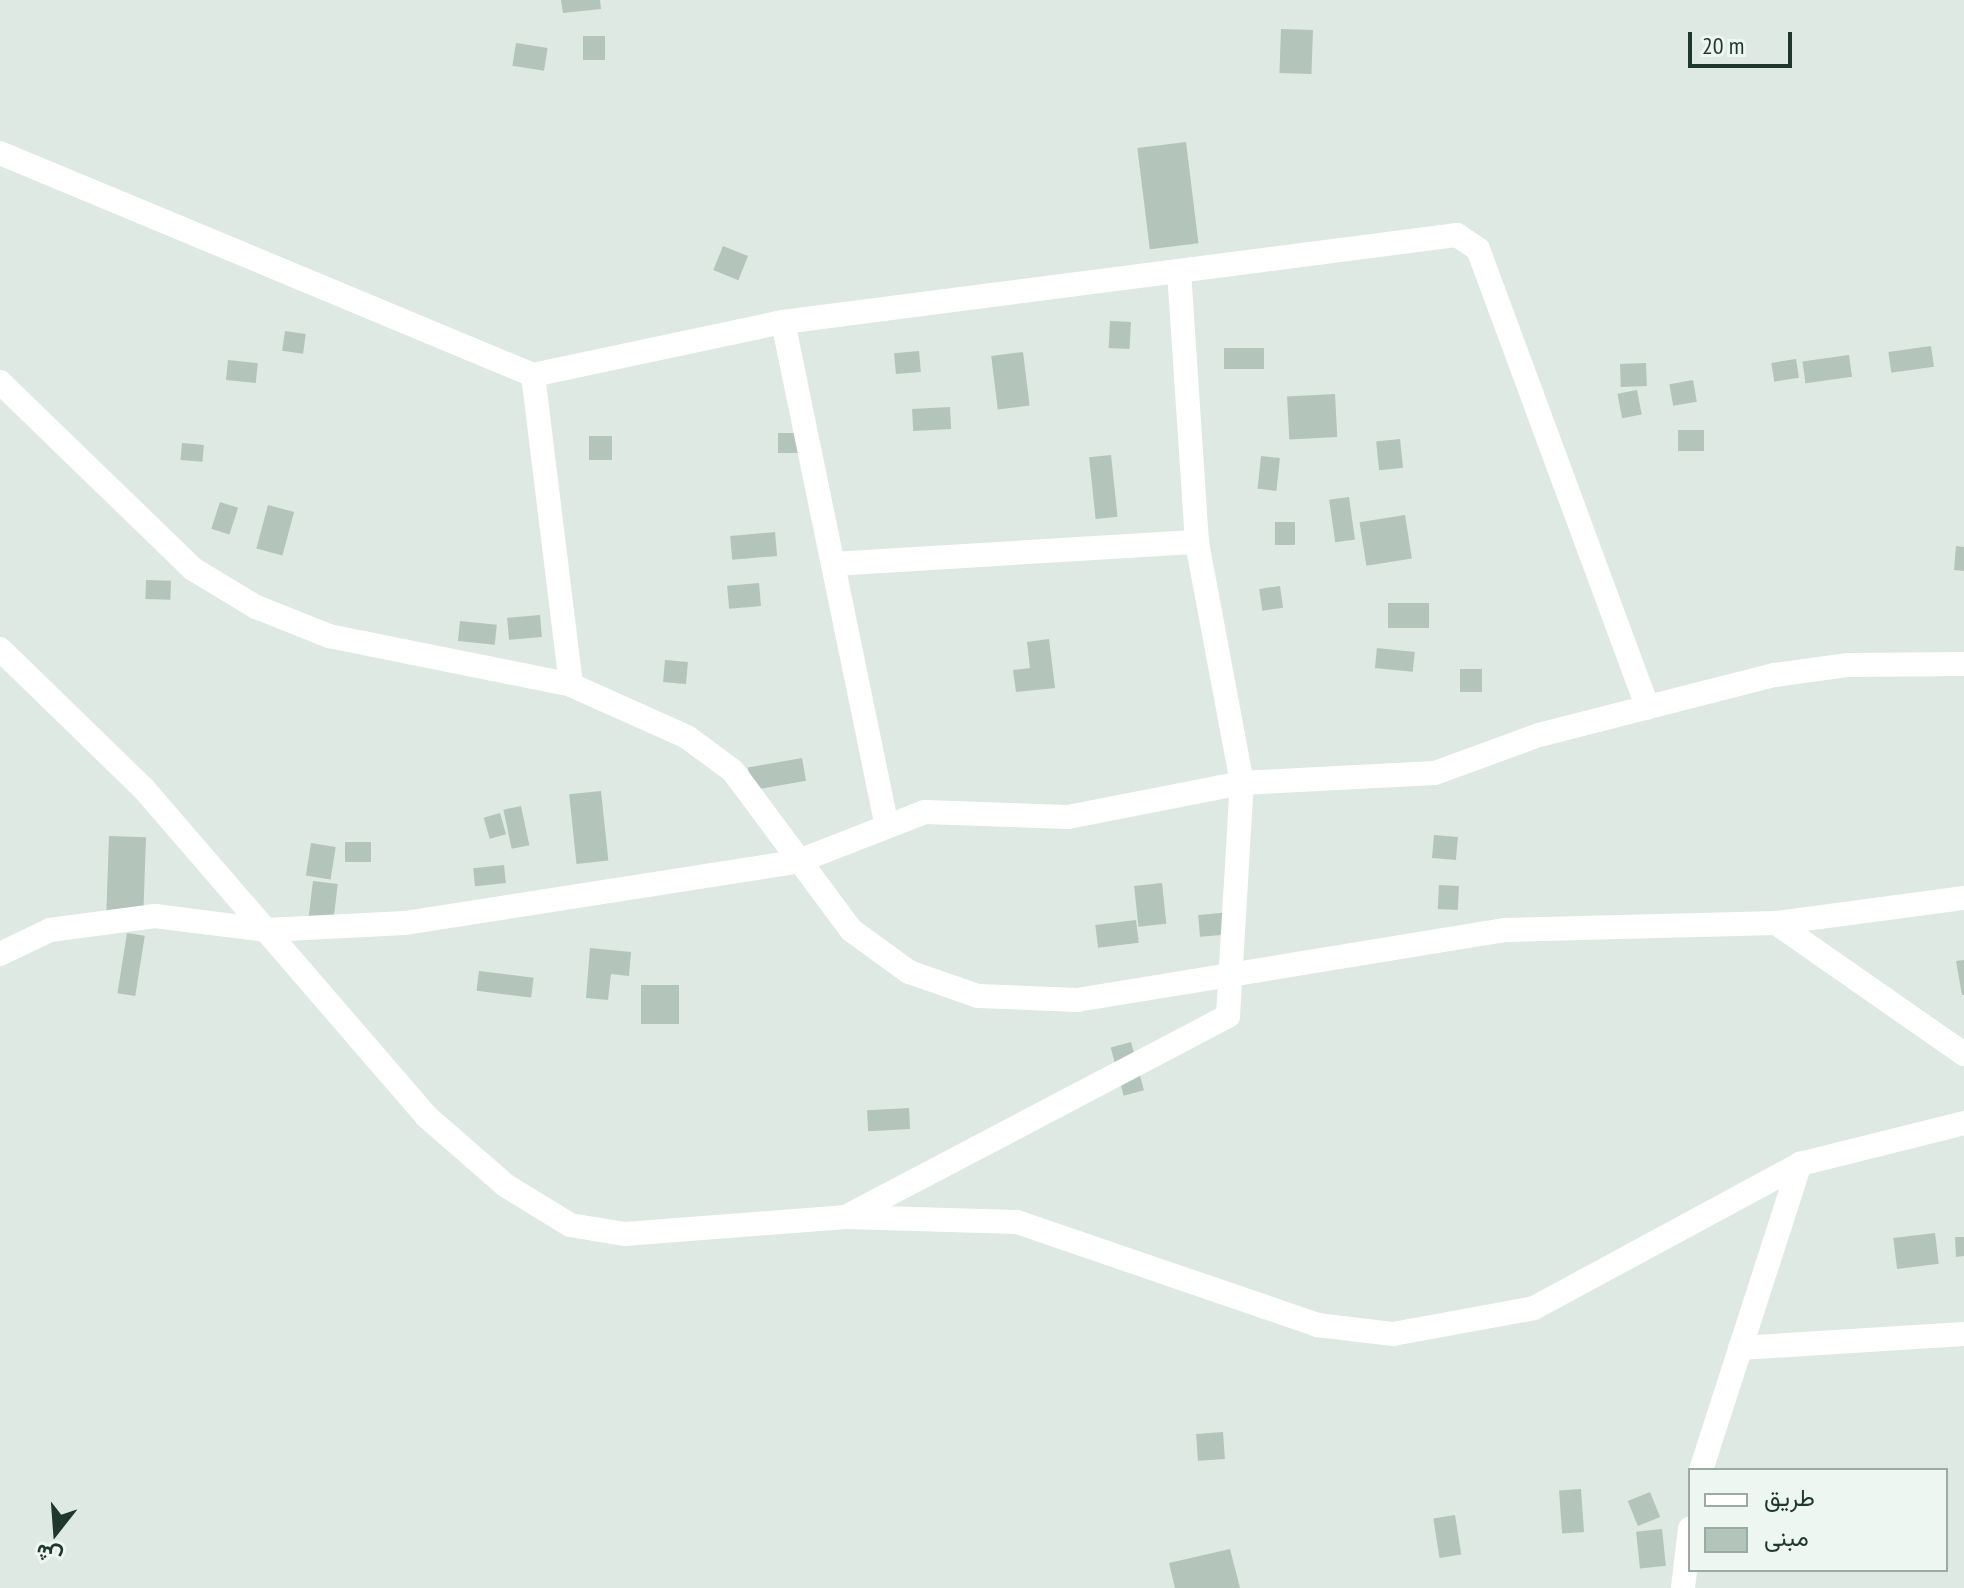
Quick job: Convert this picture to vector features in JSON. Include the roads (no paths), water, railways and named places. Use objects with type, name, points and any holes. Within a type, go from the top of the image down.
[{"type":"street","points":[[0,153],[533,375],[783,322],[1179,273],[1426,234],[1457,235],[1478,249],[1648,708]]},
{"type":"street","points":[[846,1217],[1211,1028],[1228,1016],[1234,979],[1242,783],[1197,542],[1179,273]]},
{"type":"street","points":[[783,322],[886,822]]},
{"type":"street","points":[[533,375],[571,685]]},
{"type":"street","points":[[0,382],[193,569],[256,607],[329,636],[571,685],[687,737],[733,771],[851,930],[909,972],[978,996],[1077,1000],[1234,979],[1505,930],[1776,923],[1964,898]]},
{"type":"street","points":[[833,564],[1197,542]]},
{"type":"street","points":[[0,649],[144,789],[426,1116],[505,1185],[570,1225],[625,1234],[846,1217],[1017,1222],[1317,1325],[1393,1334],[1534,1308],[1800,1164],[1964,1123]]},
{"type":"street","points":[[0,954],[50,930],[155,916],[266,930],[405,923],[799,861],[886,822],[925,812],[1068,817],[1242,783],[1435,773],[1539,735],[1834,667],[1964,664]]},
{"type":"street","points":[[1776,923],[1964,1054]]},
{"type":"street","points":[[1702,1468],[1800,1164]]},
{"type":"street","points":[[1740,1348],[1964,1334]]},
{"type":"street","points":[[1683,1588],[1688,1545]]}]
